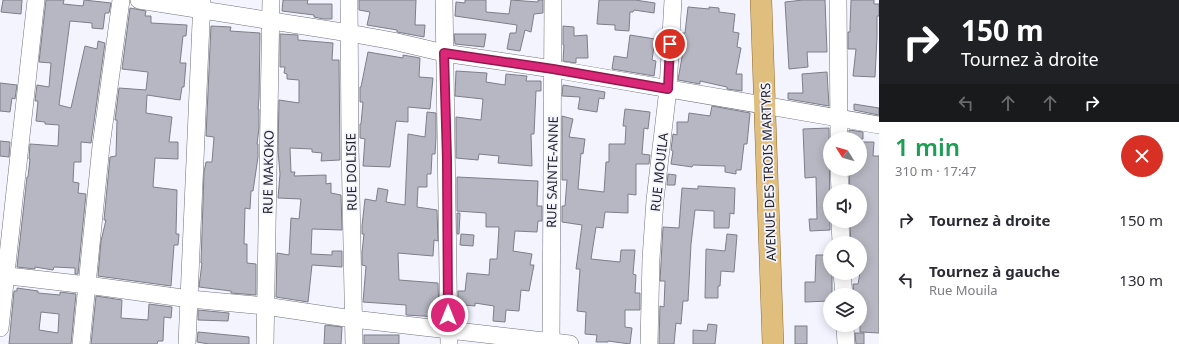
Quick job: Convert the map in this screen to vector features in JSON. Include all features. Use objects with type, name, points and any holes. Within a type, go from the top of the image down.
[{"type":"main road","name":"AVENUE DES TROIS MARTYRS","points":[[761,0],[778,195],[777,292],[774,344]]},
{"type":"main road","name":"AVENUE DES TROIS MARTYRS","points":[[771,106],[776,0]]},
{"type":"main road","name":"AVENUE DES TROIS MARTYRS","points":[[777,292],[784,344]]},
{"type":"street","points":[[0,328],[3,276],[36,0]]},
{"type":"street","points":[[81,344],[101,146],[121,0]]},
{"type":"street","points":[[139,0],[201,5],[393,41],[444,53],[553,69],[879,125]]},
{"type":"street","name":"RUE MAKOKO","points":[[264,344],[266,306],[270,0]]},
{"type":"street","name":"RUE DOLISIE","points":[[349,0],[354,344]]},
{"type":"street","points":[[444,0],[448,337]]},
{"type":"street","name":"RUE SAINTE-ANNE","points":[[551,343],[553,0]]},
{"type":"street","name":"RUE MOUILA","points":[[648,344],[655,200],[668,89],[673,0]]},
{"type":"street","points":[[838,0],[839,132]]},
{"type":"street","points":[[187,344],[201,5]]},
{"type":"street","points":[[3,276],[87,284],[190,299],[266,306],[353,319],[448,337],[570,344]]},
{"type":"street","points":[[845,332],[846,344]]},
{"type":"building","points":[[3,0],[22,0],[21,14],[1,12]]},
{"type":"building","points":[[46,0],[64,0],[63,4],[83,6],[84,0],[111,3],[109,13],[105,13],[103,29],[92,28],[92,23],[70,21],[59,105],[71,108],[85,46],[97,49],[98,41],[105,43],[91,143],[81,142],[81,162],[74,162],[73,182],[79,183],[78,193],[86,194],[78,274],[75,274],[75,268],[54,267],[53,270],[35,267],[35,269],[17,267],[30,159],[30,144],[58,146],[59,125],[45,124],[45,122],[36,121],[38,101],[35,101],[37,85],[49,87],[51,63],[39,62]]},
{"type":"building","points":[[283,0],[308,0],[307,4],[332,4],[332,19],[324,19],[314,17],[314,15],[282,11]]},
{"type":"building","points":[[359,0],[416,0],[415,25],[425,25],[424,37],[397,32],[397,30],[367,25],[370,12],[359,10]]},
{"type":"building","points":[[465,0],[486,0],[486,12],[509,14],[511,0],[538,2],[538,0],[543,0],[543,13],[534,14],[531,32],[525,30],[520,51],[507,49],[510,33],[516,33],[517,25],[455,16],[456,2],[465,3]]},
{"type":"building","points":[[599,0],[635,0],[655,3],[654,13],[634,10],[633,12],[630,12],[629,31],[615,30],[615,25],[597,24]]},
{"type":"building","points":[[825,0],[827,52],[807,52],[808,67],[789,69],[785,2]]},
{"type":"building","points":[[851,0],[874,0],[874,4],[879,4],[879,16],[877,16],[875,77],[853,76],[856,49],[848,49]]},
{"type":"building","points":[[688,7],[709,9],[709,7],[719,8],[719,12],[735,14],[733,32],[739,33],[737,47],[741,48],[736,74],[742,74],[742,91],[727,89],[727,87],[700,81],[700,84],[678,80],[684,46],[680,46],[681,33],[685,33]]},
{"type":"building","points":[[130,8],[146,11],[145,16],[151,16],[151,23],[187,25],[186,36],[183,36],[180,63],[186,63],[184,87],[182,87],[180,100],[147,95],[146,113],[172,117],[169,142],[178,142],[178,159],[155,158],[153,187],[177,190],[176,234],[179,234],[178,245],[174,245],[171,286],[98,276],[101,241],[106,220],[104,220],[110,157],[116,156],[117,120],[115,120],[119,88],[146,90],[148,72],[122,69]]},
{"type":"building","points":[[211,26],[231,27],[230,31],[260,33],[259,128],[257,144],[258,157],[253,191],[251,191],[250,209],[245,208],[244,244],[247,244],[247,263],[256,264],[256,295],[231,293],[231,291],[199,287],[202,263],[204,172],[206,162],[212,162],[214,137],[206,136]]},
{"type":"building","points":[[563,26],[574,27],[574,36],[587,35],[588,58],[576,58],[576,63],[563,61]]},
{"type":"building","points":[[280,34],[298,35],[298,40],[333,43],[332,60],[339,60],[340,160],[321,161],[322,153],[312,152],[312,149],[290,148],[291,172],[295,172],[294,176],[326,175],[326,184],[331,183],[331,193],[341,195],[342,230],[312,229],[311,254],[332,255],[332,251],[342,251],[342,267],[312,265],[308,302],[276,297],[277,253],[289,255],[291,218],[299,219],[301,199],[278,198],[280,174],[278,151],[279,100],[299,103],[299,80],[287,79],[287,74],[284,73],[285,67],[280,67]]},
{"type":"building","points":[[454,34],[486,34],[484,47],[455,44]]},
{"type":"building","points":[[630,35],[655,39],[652,60],[656,61],[654,76],[612,69],[614,56],[627,58]]},
{"type":"building","points":[[368,52],[403,58],[403,55],[420,58],[419,77],[433,78],[430,109],[408,107],[408,122],[396,121],[390,167],[363,166],[365,139],[360,138],[363,102],[360,102],[360,87]]},
{"type":"building","points":[[456,71],[487,73],[486,82],[505,85],[506,74],[527,76],[526,81],[541,81],[541,91],[536,91],[534,134],[531,134],[532,166],[498,163],[499,156],[479,154],[478,160],[456,158],[456,117],[481,120],[483,99],[455,96]]},
{"type":"building","points":[[827,72],[829,106],[788,99],[788,93],[803,93],[802,74]]},
{"type":"building","points":[[0,83],[17,85],[15,99],[12,98],[10,112],[0,111]]},
{"type":"building","points":[[563,85],[605,92],[604,99],[599,98],[597,112],[578,109],[580,97],[562,96]]},
{"type":"building","points":[[854,104],[879,108],[879,115],[854,110]]},
{"type":"building","points":[[712,106],[750,113],[747,144],[744,144],[741,170],[736,170],[736,174],[725,172],[725,166],[693,165],[692,167],[671,164],[673,134],[677,135],[677,122],[688,122],[689,113],[710,116]]},
{"type":"building","points":[[625,109],[650,112],[648,129],[644,128],[642,154],[650,155],[649,164],[636,164],[636,195],[628,194],[628,213],[605,212],[603,228],[596,227],[591,259],[620,262],[621,250],[635,250],[633,274],[636,275],[635,293],[640,293],[640,310],[625,310],[625,327],[632,328],[630,344],[608,341],[596,342],[597,335],[585,334],[586,312],[577,311],[580,269],[576,269],[582,225],[562,222],[562,206],[565,206],[567,180],[562,180],[562,116],[573,119],[569,137],[585,139],[583,154],[581,153],[578,189],[604,192],[606,162],[609,162],[609,144],[625,144],[626,126],[623,126]]},
{"type":"building","points":[[427,112],[436,113],[435,154],[432,154],[431,174],[427,174],[427,187],[418,187],[417,207],[437,210],[438,241],[434,240],[433,256],[398,253],[399,280],[438,283],[439,317],[406,315],[406,305],[363,302],[366,266],[362,265],[364,234],[362,234],[362,226],[365,199],[376,201],[378,188],[388,190],[386,202],[405,205],[408,134],[425,137]]},
{"type":"building","points":[[829,128],[829,132],[823,132],[823,176],[829,176],[830,184],[823,184],[823,228],[830,228],[830,230],[810,231],[809,219],[817,219],[816,177],[805,178],[803,129]]},
{"type":"building","points":[[849,130],[863,132],[849,132]]},
{"type":"building","points":[[0,141],[10,142],[9,157],[0,156]]},
{"type":"building","points":[[867,142],[874,142],[873,156],[879,156],[879,333],[860,332],[867,332],[867,288],[853,288],[853,284],[858,284],[859,280],[867,280],[867,236],[851,236],[850,228],[867,228],[867,184],[850,184],[849,176],[867,176]]},
{"type":"building","points":[[668,174],[676,175],[675,185],[667,185]]},
{"type":"building","points":[[457,177],[538,181],[537,206],[542,206],[542,221],[538,221],[537,232],[515,231],[513,251],[532,254],[530,265],[534,265],[529,291],[521,290],[519,311],[506,310],[505,322],[493,321],[494,306],[475,303],[475,306],[464,305],[464,322],[459,321],[458,291],[465,291],[467,273],[489,275],[490,259],[497,259],[499,227],[486,227],[486,213],[457,211]]},
{"type":"building","points":[[698,186],[735,188],[734,214],[730,213],[729,228],[714,228],[714,211],[695,210],[691,244],[688,301],[683,301],[681,324],[676,323],[674,344],[659,344],[660,306],[664,307],[665,281],[660,281],[663,227],[679,228],[682,188],[698,189]]},
{"type":"building","points":[[457,213],[460,213],[459,234],[457,234]]},
{"type":"building","points":[[461,234],[474,235],[473,246],[460,245]]},
{"type":"building","points":[[727,234],[737,235],[734,272],[721,271],[720,286],[718,286],[718,298],[705,298],[706,249],[725,251]]},
{"type":"building","points":[[816,255],[823,255],[823,280],[832,280],[832,288],[823,288],[823,301],[805,302],[805,282],[815,282]]},
{"type":"building","points":[[17,288],[38,291],[38,293],[60,295],[60,292],[76,294],[71,344],[9,344],[14,291],[17,291]],"holes":[[[41,312],[59,314],[58,333],[39,330]]]},
{"type":"building","points":[[96,296],[122,300],[121,318],[148,320],[149,304],[172,307],[171,318],[164,317],[163,341],[158,341],[157,344],[91,344]]},
{"type":"building","points":[[198,310],[229,313],[228,321],[198,320]]},
{"type":"building","points":[[708,324],[717,325],[715,344],[693,344],[693,330],[707,331]]},
{"type":"building","points":[[325,325],[342,327],[341,344],[324,344]]},
{"type":"building","points":[[795,326],[807,326],[807,344],[795,344]]},
{"type":"building","points":[[198,332],[249,337],[249,344],[209,344],[197,342]]},
{"type":"building","points":[[855,333],[864,333],[864,344],[856,344]]},
{"type":"building","points":[[364,335],[399,335],[399,344],[364,344]]},
{"type":"route","points":[[448,315],[447,160],[444,53],[553,69],[668,89],[670,44]]}]
